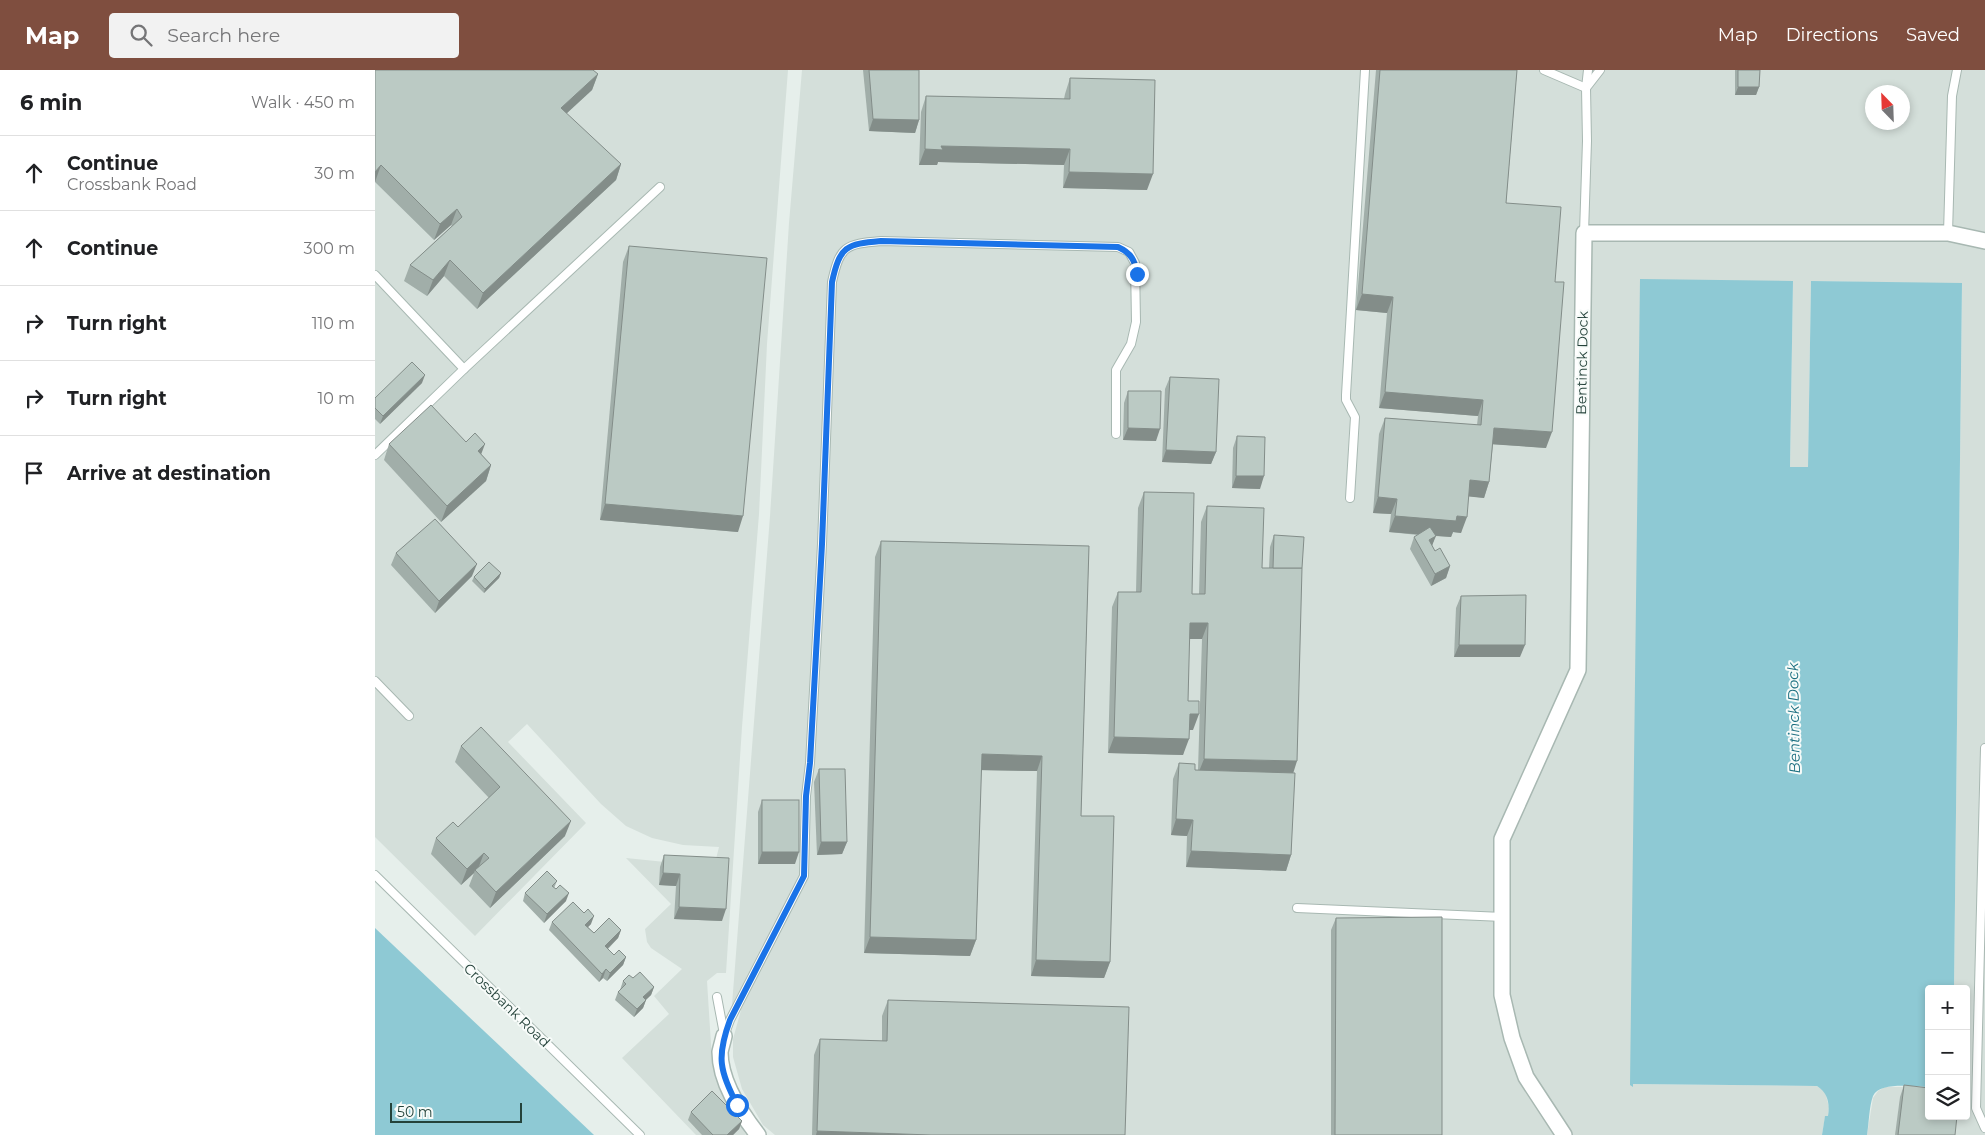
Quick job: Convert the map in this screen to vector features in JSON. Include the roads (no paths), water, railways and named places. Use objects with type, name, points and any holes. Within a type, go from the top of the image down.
[{"type":"street","points":[[1584,232],[1948,233],[1985,241]]},
{"type":"street","name":"Bentinck Dock","points":[[1564,1135],[1526,1077],[1512,1038],[1502,995],[1502,839],[1579,670],[1584,232]]},
{"type":"street","points":[[724,1036],[720,1052],[725,1080],[737,1105],[758,1135]]},
{"type":"lane","points":[[1350,498],[1355,413],[1346,400],[1346,395],[1365,70]]},
{"type":"lane","points":[[1544,70],[1586,88]]},
{"type":"lane","points":[[1584,232],[1587,141],[1586,88],[1588,70]]},
{"type":"lane","points":[[1586,88],[1600,70]]},
{"type":"lane","points":[[1948,233],[1952,96],[1957,70]]},
{"type":"lane","points":[[375,455],[660,187]]},
{"type":"lane","points":[[724,1036],[730,1020],[804,876],[806,796],[810,763],[822,544],[832,282],[837,261],[844,250],[856,243],[881,241],[1118,247],[1129,252],[1136,268],[1136,322],[1131,344],[1116,370],[1116,434]]},
{"type":"lane","points":[[375,275],[464,370]]},
{"type":"lane","points":[[375,681],[409,716]]},
{"type":"lane","points":[[1985,748],[1976,1108],[1985,1128]]},
{"type":"lane","name":"Crossbank Road","points":[[375,875],[639,1135]]},
{"type":"lane","points":[[1297,908],[1503,918]]},
{"type":"lane","points":[[717,997],[724,1036]]},
{"type":"water","points":[[1640,279],[1793,281],[1790,467],[1808,467],[1811,281],[1962,283],[1954,985],[1925,985],[1925,1087],[1898,1086],[1883,1088],[1877,1091],[1872,1100],[1867,1135],[1822,1135],[1825,1116],[1828,1116],[1829,1107],[1826,1095],[1817,1086],[1633,1084],[1633,1087],[1630,1085]]},
{"type":"water","points":[[375,928],[594,1135],[375,1135]]}]
